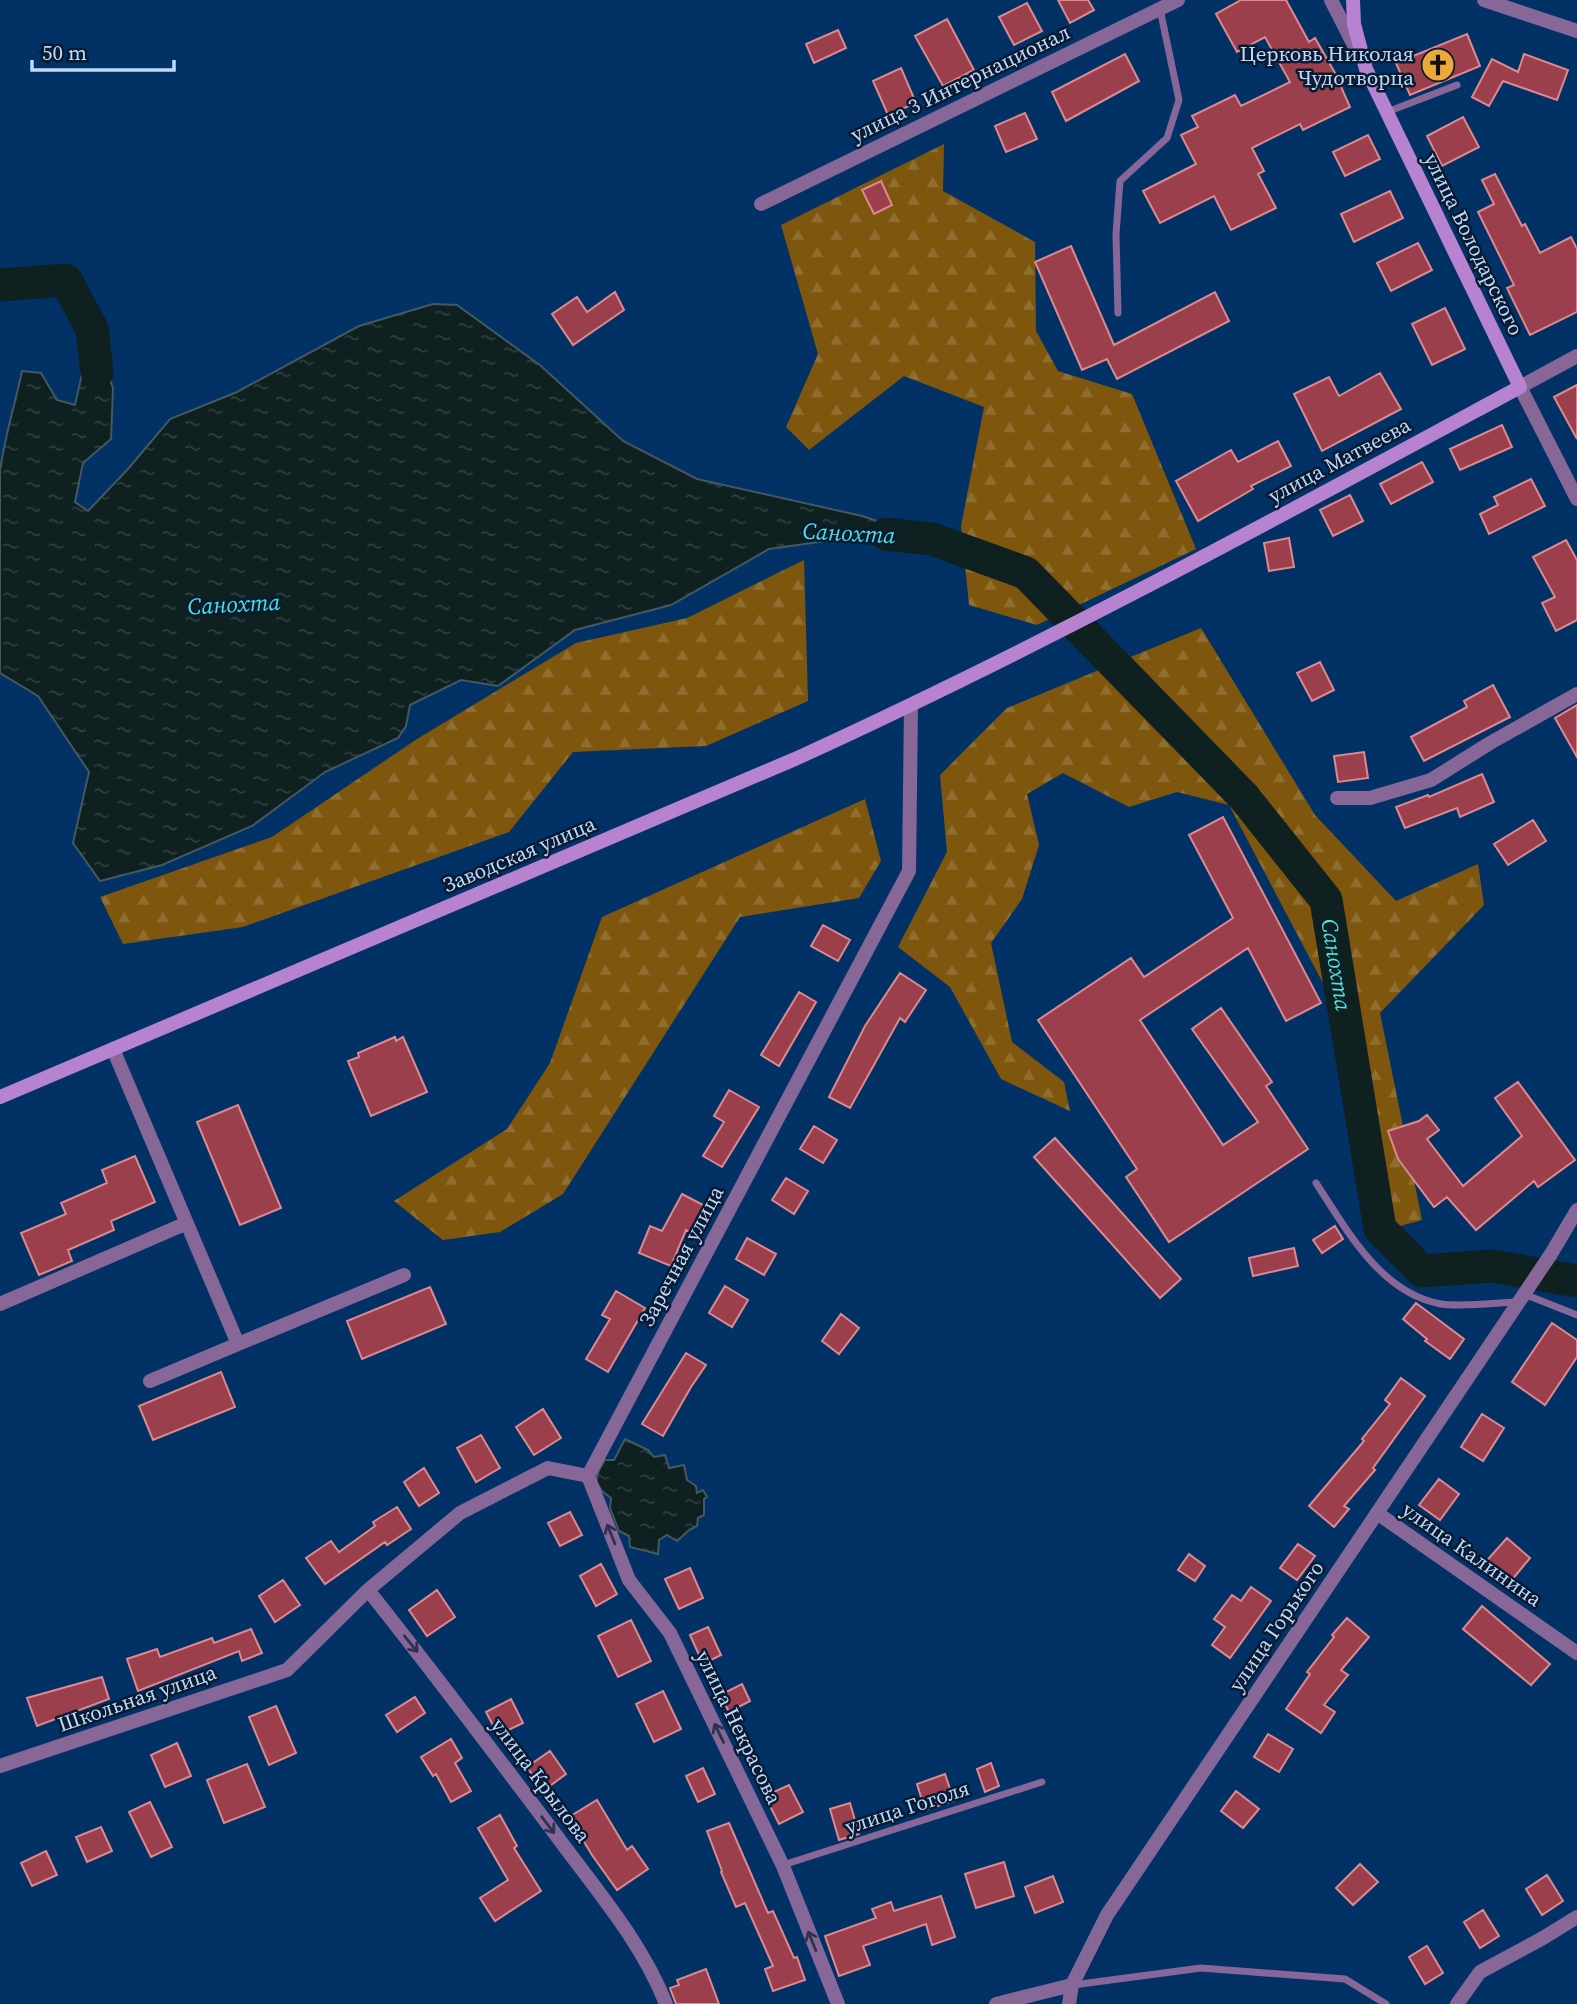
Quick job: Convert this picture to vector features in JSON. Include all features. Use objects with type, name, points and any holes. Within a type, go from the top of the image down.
[{"type":"main road","name":"улица Володарского","points":[[1353,0],[1354,24],[1366,69],[1520,387]]},
{"type":"main road","name":"улица Матвеева","points":[[1050,638],[1520,387]]},
{"type":"main road","name":"Заводская улица","points":[[0,1097],[795,759],[1050,638]]},
{"type":"street","name":"улица 3 Интернационал","points":[[761,204],[1178,0]]},
{"type":"street","points":[[1331,0],[1366,69]]},
{"type":"street","points":[[1489,1],[1577,31]]},
{"type":"street","name":"улица Матвеева","points":[[1520,387],[1577,356]]},
{"type":"street","name":"улица Володарского","points":[[1520,387],[1577,499]]},
{"type":"street","points":[[1337,798],[1370,798],[1431,780],[1577,694]]},
{"type":"street","name":"Заречная улица","points":[[588,1476],[909,871],[911,706]]},
{"type":"street","points":[[113,1049],[239,1344]]},
{"type":"street","name":"улица Горького","points":[[1069,2004],[1072,1985],[1107,1915],[1551,1254],[1577,1210]]},
{"type":"street","points":[[0,1304],[187,1223]]},
{"type":"street","points":[[150,1381],[404,1275]]},
{"type":"street","points":[[368,1590],[460,1513],[548,1468],[588,1476]]},
{"type":"street","name":"улица Некрасова","points":[[588,1476],[629,1580],[670,1633],[783,1866],[838,2004]]},
{"type":"street","name":"улица Калинина","points":[[1377,1513],[1577,1653]]},
{"type":"street","name":"Школьная улица","points":[[0,1766],[287,1670],[368,1590]]},
{"type":"street","name":"улица Крылова","points":[[368,1590],[426,1662],[603,1898],[654,1972],[666,2004]]},
{"type":"street","points":[[1457,2004],[1480,1972],[1577,1917]]},
{"type":"street","points":[[996,2004],[1072,1985]]},
{"type":"lane","points":[[1118,313],[1116,234],[1120,181],[1167,138],[1179,100],[1160,9]]},
{"type":"lane","points":[[1387,112],[1457,85]]},
{"type":"lane","points":[[1316,1182],[1366,1257],[1408,1293],[1442,1304],[1521,1298],[1577,1315]]},
{"type":"lane","name":"улица Гоголя","points":[[783,1866],[1042,1782]]},
{"type":"lane","points":[[1072,1985],[1201,1968],[1345,1979],[1386,2004]]},
{"type":"green space","points":[[944,144],[943,191],[1035,242],[1036,331],[1058,371],[1132,394],[1196,549],[1037,625],[969,605],[961,526],[984,407],[904,376],[809,450],[786,427],[818,354],[781,225]]},
{"type":"green space","points":[[804,560],[808,701],[706,746],[573,752],[509,832],[243,927],[123,944],[100,897],[272,837],[417,739],[576,643],[687,618]]},
{"type":"green space","points":[[1201,628],[1315,815],[1396,901],[1478,864],[1484,905],[1380,1013],[1422,1220],[1371,1234],[1335,1006],[1229,805],[1177,792],[1129,807],[1063,773],[1027,794],[1039,845],[1022,899],[991,943],[1012,1042],[1064,1082],[1070,1111],[1001,1079],[950,987],[898,947],[947,852],[940,775],[1007,708]]},
{"type":"green space","points":[[865,799],[881,861],[859,898],[740,917],[563,1194],[500,1232],[443,1240],[394,1201],[507,1129],[550,1063],[602,917]]},
{"type":"water","points":[[433,304],[457,305],[541,366],[623,441],[697,479],[862,516],[932,539],[833,540],[769,549],[671,605],[575,630],[498,686],[461,680],[410,705],[406,726],[398,738],[325,772],[252,826],[162,865],[100,881],[73,843],[89,772],[38,696],[0,673],[0,472],[22,371],[41,373],[57,400],[75,405],[92,329],[113,388],[111,439],[83,463],[75,502],[88,511],[170,419],[237,392],[359,326]]},
{"type":"water","points":[[625,1439],[648,1450],[654,1457],[665,1455],[669,1468],[684,1465],[687,1480],[696,1486],[697,1493],[703,1490],[707,1497],[704,1499],[704,1515],[698,1518],[697,1526],[677,1541],[667,1535],[659,1540],[658,1554],[630,1547],[629,1536],[619,1531],[610,1508],[611,1498],[602,1491],[596,1481],[605,1460],[614,1460]]},
{"type":"building","points":[[1058,0],[1088,0],[1094,10],[1070,23]]},
{"type":"building","points":[[1241,0],[1286,0],[1309,42],[1315,38],[1350,107],[1303,130],[1300,124],[1252,148],[1264,171],[1258,174],[1276,208],[1231,230],[1214,196],[1160,223],[1143,191],[1196,164],[1181,135],[1198,127],[1192,116],[1235,95],[1241,106],[1290,82],[1265,37],[1237,52],[1216,14]]},
{"type":"building","points":[[1027,3],[1042,31],[1014,45],[999,17]]},
{"type":"building","points":[[947,19],[974,70],[943,86],[915,36]]},
{"type":"building","points":[[838,30],[846,48],[814,63],[806,44]]},
{"type":"building","name":"Церковь Николая Чудотворца","points":[[1467,34],[1480,66],[1410,95],[1396,63]]},
{"type":"building","points":[[1125,54],[1139,81],[1066,121],[1052,92]]},
{"type":"building","points":[[1524,54],[1568,70],[1557,100],[1503,81],[1489,106],[1472,97],[1492,59],[1518,72]]},
{"type":"building","points":[[901,68],[916,103],[888,115],[873,81]]},
{"type":"building","points":[[1025,113],[1037,139],[1006,152],[995,126]]},
{"type":"building","points":[[1463,117],[1479,147],[1442,166],[1427,136]]},
{"type":"building","points":[[1368,135],[1380,159],[1345,176],[1333,152]]},
{"type":"building","points":[[1495,174],[1522,226],[1525,224],[1540,253],[1571,237],[1577,249],[1577,312],[1530,335],[1507,288],[1514,285],[1478,212],[1494,204],[1482,180]]},
{"type":"building","points":[[881,181],[892,205],[874,214],[862,190]]},
{"type":"building","points":[[1390,191],[1403,218],[1354,242],[1341,214]]},
{"type":"building","points":[[1418,243],[1432,270],[1391,291],[1377,263]]},
{"type":"building","points":[[1071,246],[1114,345],[1215,292],[1229,321],[1117,379],[1107,359],[1082,370],[1035,262]]},
{"type":"building","points":[[615,292],[624,310],[573,345],[552,314],[577,297],[587,312]]},
{"type":"building","points":[[1445,308],[1465,349],[1432,365],[1412,324]]},
{"type":"building","points":[[1380,373],[1401,409],[1322,451],[1294,394],[1329,377],[1339,396]]},
{"type":"building","points":[[1577,385],[1577,439],[1554,397]]},
{"type":"building","points":[[1502,425],[1512,447],[1460,470],[1450,449]]},
{"type":"building","points":[[1278,441],[1291,466],[1251,486],[1253,489],[1198,521],[1176,481],[1231,450],[1238,462]]},
{"type":"building","points":[[1422,462],[1433,482],[1391,504],[1380,484]]},
{"type":"building","points":[[1531,479],[1545,506],[1489,534],[1480,514],[1498,505],[1494,497]]},
{"type":"building","points":[[1350,495],[1363,521],[1333,536],[1320,510]]},
{"type":"building","points":[[1289,538],[1294,567],[1269,571],[1264,543]]},
{"type":"building","points":[[1566,540],[1577,560],[1577,620],[1556,631],[1542,603],[1555,597],[1533,557]]},
{"type":"building","points":[[1320,662],[1334,690],[1312,701],[1297,673]]},
{"type":"building","points":[[1493,685],[1510,717],[1424,761],[1411,737],[1467,707],[1464,701]]},
{"type":"building","points":[[1577,705],[1577,757],[1555,718]]},
{"type":"building","points":[[1364,752],[1368,778],[1338,782],[1334,756]]},
{"type":"building","points":[[1482,774],[1494,802],[1460,817],[1457,808],[1405,828],[1396,807],[1428,795],[1429,797]]},
{"type":"building","points":[[1223,817],[1321,1003],[1286,1021],[1248,948],[1140,1020],[1223,1145],[1258,1122],[1192,1029],[1221,1008],[1272,1082],[1266,1086],[1308,1149],[1169,1242],[1126,1177],[1137,1169],[1038,1020],[1131,958],[1144,977],[1233,918],[1189,835]]},
{"type":"building","points":[[1533,820],[1546,841],[1508,865],[1494,844]]},
{"type":"building","points":[[823,925],[850,940],[838,961],[811,946]]},
{"type":"building","points":[[900,973],[926,990],[905,1022],[900,1018],[850,1108],[829,1097],[865,1026]]},
{"type":"building","points":[[799,992],[816,1002],[779,1066],[761,1055]]},
{"type":"building","points":[[395,1037],[396,1041],[403,1037],[427,1092],[371,1116],[348,1061],[359,1057],[358,1053]]},
{"type":"building","points":[[1518,1082],[1575,1160],[1538,1187],[1534,1181],[1476,1230],[1447,1197],[1434,1207],[1398,1159],[1388,1131],[1419,1121],[1427,1115],[1439,1130],[1427,1139],[1463,1186],[1522,1136],[1495,1098]]},
{"type":"building","points":[[729,1090],[759,1107],[722,1167],[703,1156],[724,1122],[714,1116]]},
{"type":"building","points":[[238,1105],[281,1208],[240,1225],[197,1122]]},
{"type":"building","points":[[814,1126],[837,1140],[823,1163],[800,1149]]},
{"type":"building","points":[[1055,1138],[1181,1279],[1160,1298],[1034,1157]]},
{"type":"building","points":[[135,1156],[155,1202],[111,1221],[114,1230],[68,1250],[72,1261],[39,1275],[21,1233],[66,1214],[61,1203],[107,1183],[102,1170]]},
{"type":"building","points":[[786,1178],[808,1191],[794,1214],[772,1200]]},
{"type":"building","points":[[682,1194],[705,1206],[691,1233],[686,1230],[671,1266],[639,1253],[650,1226],[662,1231]]},
{"type":"building","points":[[1335,1226],[1343,1239],[1322,1253],[1313,1240]]},
{"type":"building","points":[[747,1238],[776,1254],[764,1275],[736,1259]]},
{"type":"building","points":[[1294,1248],[1298,1266],[1253,1276],[1249,1258]]},
{"type":"building","points":[[725,1286],[748,1300],[732,1327],[709,1313]]},
{"type":"building","points":[[430,1287],[446,1324],[362,1359],[347,1321]]},
{"type":"building","points":[[616,1291],[645,1308],[608,1372],[586,1359],[610,1319],[602,1315]]},
{"type":"building","points":[[1416,1303],[1464,1339],[1450,1359],[1425,1341],[1427,1339],[1403,1319]]},
{"type":"building","points":[[841,1314],[859,1328],[839,1354],[822,1341]]},
{"type":"building","points":[[1552,1323],[1577,1340],[1577,1357],[1545,1405],[1512,1382]]},
{"type":"building","points":[[686,1353],[706,1365],[663,1436],[642,1424]]},
{"type":"building","points":[[221,1372],[235,1407],[153,1440],[139,1406]]},
{"type":"building","points":[[1401,1378],[1425,1396],[1373,1468],[1375,1470],[1344,1506],[1349,1509],[1334,1527],[1309,1506],[1364,1441],[1362,1439],[1390,1404],[1385,1400]]},
{"type":"building","points":[[543,1409],[561,1438],[534,1455],[516,1427]]},
{"type":"building","points":[[1482,1414],[1504,1428],[1483,1461],[1461,1447]]},
{"type":"building","points":[[481,1435],[500,1468],[476,1482],[457,1448]]},
{"type":"building","points":[[424,1468],[439,1493],[419,1506],[404,1482]]},
{"type":"building","points":[[1439,1479],[1459,1494],[1440,1520],[1419,1505]]},
{"type":"building","points":[[397,1507],[411,1529],[387,1545],[385,1542],[325,1584],[306,1558],[331,1541],[339,1552],[375,1526],[373,1522]]},
{"type":"building","points":[[570,1512],[582,1535],[560,1546],[548,1523]]},
{"type":"building","points":[[1507,1538],[1530,1558],[1506,1587],[1482,1566]]},
{"type":"building","points":[[1298,1544],[1315,1556],[1297,1580],[1280,1568]]},
{"type":"building","points":[[1189,1554],[1205,1566],[1195,1581],[1178,1570]]},
{"type":"building","points":[[601,1564],[617,1594],[596,1606],[580,1576]]},
{"type":"building","points":[[690,1568],[703,1598],[679,1609],[665,1579]]},
{"type":"building","points":[[283,1580],[300,1605],[275,1622],[259,1596]]},
{"type":"building","points":[[1251,1587],[1271,1601],[1230,1658],[1212,1645],[1225,1627],[1214,1619],[1232,1595],[1241,1601]]},
{"type":"building","points":[[437,1590],[455,1617],[427,1636],[409,1610]]},
{"type":"building","points":[[1482,1606],[1550,1664],[1531,1685],[1463,1629]]},
{"type":"building","points":[[1347,1618],[1369,1637],[1341,1670],[1348,1675],[1324,1705],[1335,1712],[1321,1733],[1286,1709],[1310,1674],[1307,1672]]},
{"type":"building","points":[[631,1620],[651,1661],[618,1677],[598,1636]]},
{"type":"building","points":[[708,1627],[721,1655],[703,1664],[690,1635]]},
{"type":"building","points":[[251,1629],[262,1653],[242,1661],[239,1651],[138,1691],[127,1659],[157,1649],[160,1657],[212,1638],[214,1643]]},
{"type":"building","points":[[102,1677],[109,1699],[37,1726],[27,1698]]},
{"type":"building","points":[[742,1684],[750,1701],[729,1712],[720,1695]]},
{"type":"building","points":[[663,1691],[681,1729],[654,1742],[636,1704]]},
{"type":"building","points":[[415,1697],[425,1713],[397,1732],[386,1715]]},
{"type":"building","points":[[511,1699],[523,1723],[498,1735],[486,1712]]},
{"type":"building","points":[[276,1706],[296,1753],[269,1765],[249,1717]]},
{"type":"building","points":[[1268,1734],[1293,1749],[1279,1772],[1254,1757]]},
{"type":"building","points":[[451,1739],[462,1758],[455,1763],[471,1791],[451,1802],[436,1774],[433,1776],[421,1757]]},
{"type":"building","points":[[177,1743],[191,1776],[165,1787],[151,1755]]},
{"type":"building","points":[[550,1751],[566,1774],[543,1791],[527,1767]]},
{"type":"building","points":[[991,1763],[999,1786],[985,1792],[977,1769]]},
{"type":"building","points":[[247,1764],[265,1807],[224,1823],[207,1780]]},
{"type":"building","points":[[703,1768],[715,1794],[698,1802],[686,1776]]},
{"type":"building","points":[[945,1774],[954,1801],[925,1810],[917,1784]]},
{"type":"building","points":[[789,1785],[803,1812],[779,1824],[765,1796]]},
{"type":"building","points":[[1236,1791],[1259,1809],[1243,1828],[1221,1811]]},
{"type":"building","points":[[597,1800],[627,1850],[632,1846],[648,1869],[617,1890],[569,1817]]},
{"type":"building","points":[[150,1802],[172,1847],[151,1857],[129,1812]]},
{"type":"building","points":[[850,1803],[859,1834],[839,1840],[830,1809]]},
{"type":"building","points":[[500,1815],[517,1846],[514,1848],[541,1891],[495,1921],[480,1898],[508,1880],[478,1828]]},
{"type":"building","points":[[729,1823],[768,1913],[773,1911],[794,1958],[797,1957],[805,1980],[773,1991],[765,1969],[773,1966],[745,1903],[736,1907],[707,1831]]},
{"type":"building","points":[[101,1827],[112,1851],[87,1862],[76,1837]]},
{"type":"building","points":[[46,1851],[57,1875],[32,1886],[21,1863]]},
{"type":"building","points":[[1004,1862],[1014,1896],[976,1908],[965,1874]]},
{"type":"building","points":[[1360,1864],[1378,1882],[1353,1905],[1336,1888]]},
{"type":"building","points":[[1547,1875],[1563,1901],[1542,1915],[1526,1889]]},
{"type":"building","points":[[1053,1876],[1063,1902],[1035,1913],[1025,1887]]},
{"type":"building","points":[[941,1896],[955,1937],[932,1945],[926,1924],[863,1946],[870,1965],[839,1976],[825,1936],[876,1918],[872,1909],[891,1902],[894,1911]]},
{"type":"building","points":[[1483,1910],[1499,1936],[1480,1948],[1464,1922]]},
{"type":"building","points":[[1427,1946],[1443,1973],[1425,1984],[1409,1957]]},
{"type":"building","points":[[706,1969],[719,2004],[676,2004],[670,1988],[679,1985],[677,1980]]},
{"type":"waterway","name":"Санохта","points":[[0,285],[66,280],[92,329],[97,372]]},
{"type":"waterway","name":"Санохта","points":[[886,534],[932,539],[1026,573],[1244,797],[1326,900],[1380,1229],[1422,1271],[1491,1266],[1577,1281]]},
{"type":"place","name":"Церковь Николая Чудотворца","points":[[1438,65]]}]
